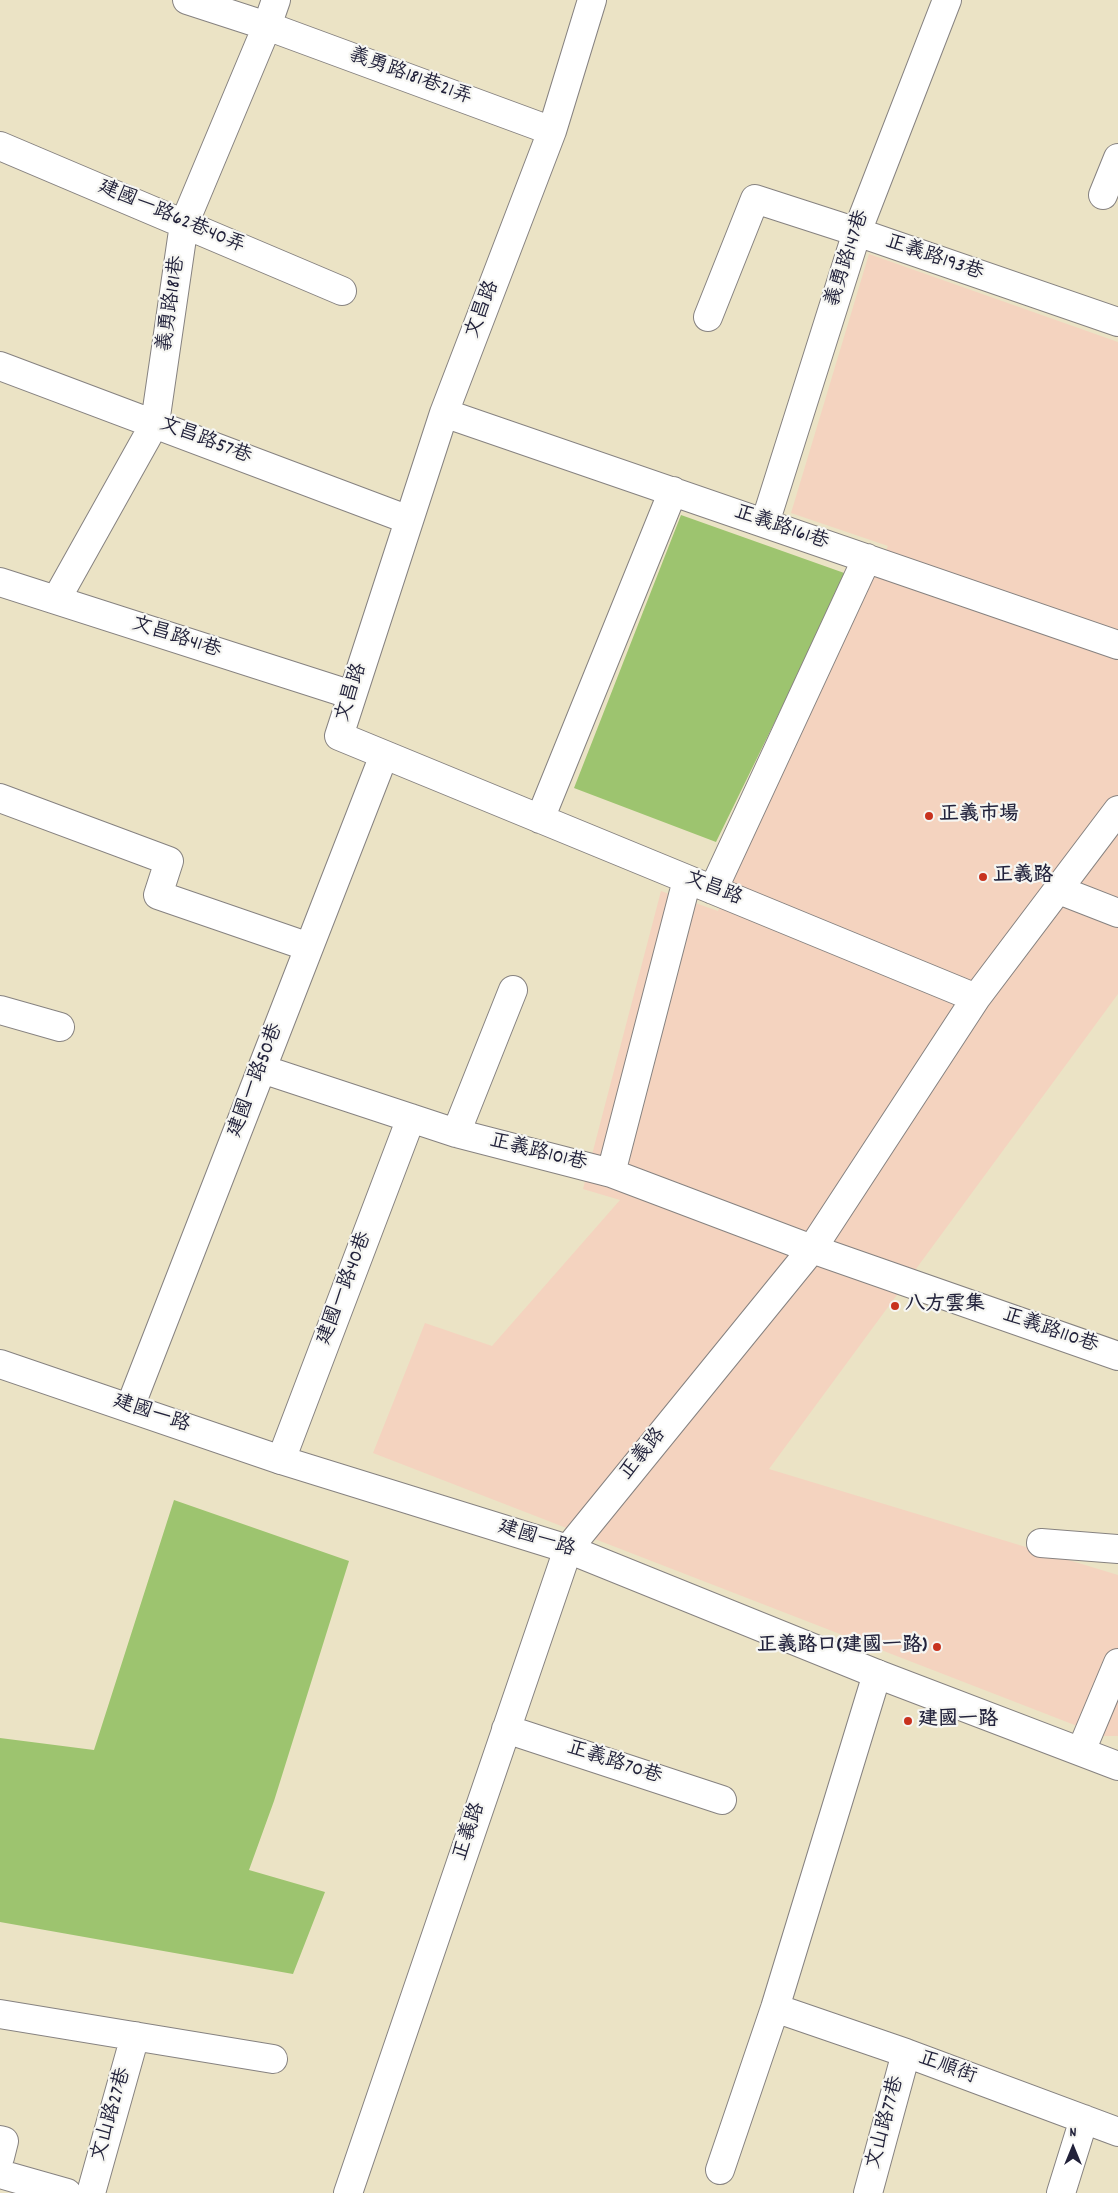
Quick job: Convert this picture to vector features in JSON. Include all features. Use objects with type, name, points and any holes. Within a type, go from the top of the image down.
[{"type":"street","name":"義勇路181巷21弄","points":[[187,0],[267,26],[552,131]]},
{"type":"street","name":"義勇路181巷","points":[[56,600],[155,423],[184,224],[267,26],[276,0]]},
{"type":"street","name":"文昌路","points":[[592,0],[552,131],[444,413],[339,736],[976,998]]},
{"type":"street","name":"義勇路147巷","points":[[765,523],[857,232],[947,0]]},
{"type":"street","name":"建國一路62巷40弄","points":[[0,146],[342,291]]},
{"type":"street","points":[[1103,195],[1118,158]]},
{"type":"street","name":"正義路193巷","points":[[708,317],[755,199],[1118,322]]},
{"type":"street","name":"文昌路57巷","points":[[0,366],[409,520]]},
{"type":"street","name":"正義路161巷","points":[[444,413],[1118,644]]},
{"type":"street","points":[[540,819],[673,491]]},
{"type":"street","points":[[713,890],[867,558]]},
{"type":"street","name":"文昌路41巷","points":[[0,582],[352,695]]},
{"type":"street","name":"建國一路50巷","points":[[130,1407],[384,755]]},
{"type":"street","points":[[0,798],[169,861],[158,895],[309,947]]},
{"type":"street","name":"正義路","points":[[348,2193],[568,1550],[812,1248],[976,998],[1118,810]]},
{"type":"street","points":[[611,1173],[687,880]]},
{"type":"street","points":[[1058,890],[1118,912]]},
{"type":"street","points":[[456,1133],[513,990]]},
{"type":"street","points":[[0,1010],[60,1026]]},
{"type":"street","name":"正義路101巷","points":[[262,1069],[456,1133],[611,1173],[812,1248]]},
{"type":"street","name":"建國一路40巷","points":[[281,1460],[411,1118]]},
{"type":"street","name":"正義路110巷","points":[[812,1248],[1118,1356]]},
{"type":"street","name":"建國一路","points":[[3,1368],[130,1407],[281,1460],[568,1550],[877,1674],[1118,1766]]},
{"type":"street","points":[[1041,1543],[1118,1549]]},
{"type":"street","points":[[1081,1751],[1118,1663]]},
{"type":"street","points":[[720,2170],[775,2008],[877,1674]]},
{"type":"street","name":"正義路70巷","points":[[506,1729],[722,1800]]},
{"type":"street","name":"正順街","points":[[775,2008],[1118,2132]]},
{"type":"street","points":[[0,2014],[273,2059]]},
{"type":"street","name":"文山路27巷","points":[[91,2193],[135,2036]]},
{"type":"street","name":"文山路77巷","points":[[868,2193],[906,2054]]},
{"type":"street","points":[[1061,2193],[1084,2119]]},
{"type":"street","points":[[0,2140],[4,2141],[0,2157]]},
{"type":"street","points":[[0,2174],[67,2193]]},
{"type":"shaded area","points":[[869,254],[1118,342],[1118,994],[769,1469],[1118,1575],[1118,1736],[1103,1736],[373,1453],[425,1323],[492,1346],[620,1200],[583,1189],[661,891],[718,911],[888,546],[791,513]]},
{"type":"green space","points":[[681,515],[847,574],[716,842],[574,788]]},
{"type":"green space","points":[[174,1500],[349,1561],[274,1801],[249,1870],[325,1892],[293,1974],[0,1922],[0,1738],[94,1750]]},
{"type":"place","name":"正義市場","points":[[929,816]]},
{"type":"place","name":"正義路","points":[[983,877]]},
{"type":"place","name":"八方雲集","points":[[895,1306]]},
{"type":"place","name":"正義路口(建國一路)","points":[[937,1647]]},
{"type":"place","name":"建國一路","points":[[908,1721]]}]
